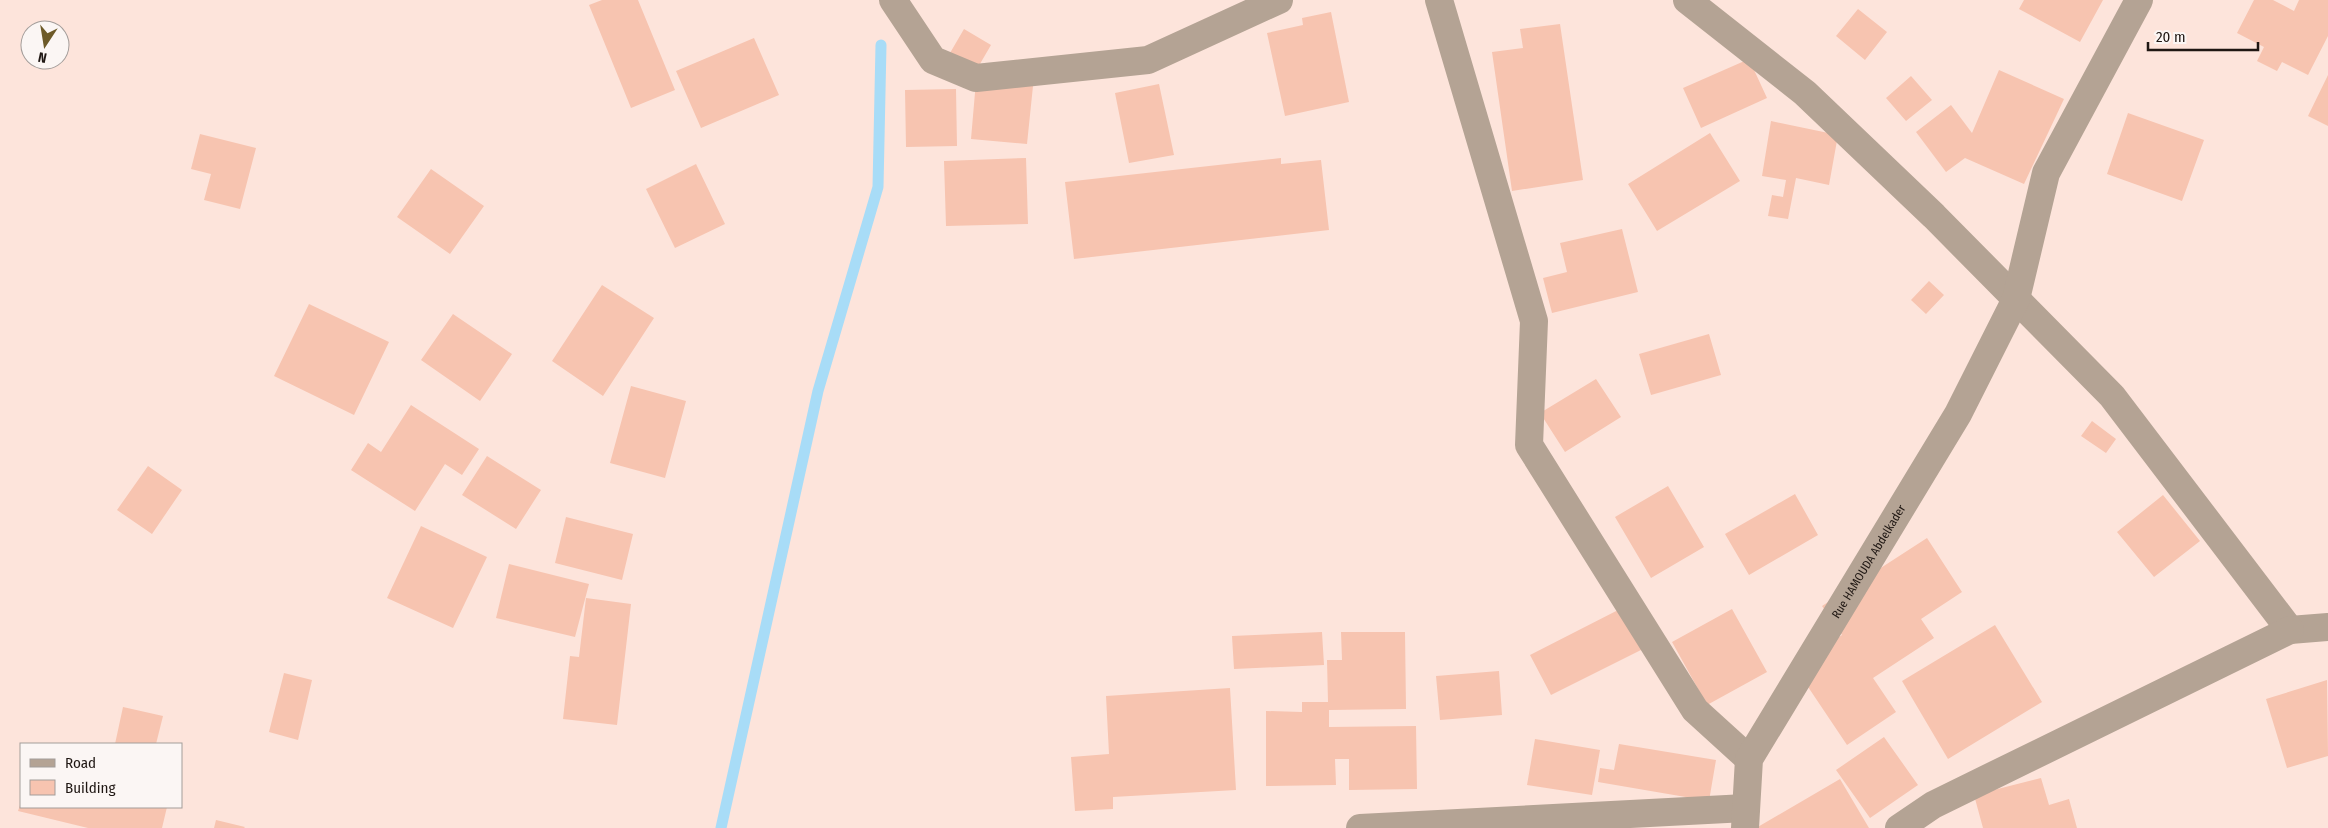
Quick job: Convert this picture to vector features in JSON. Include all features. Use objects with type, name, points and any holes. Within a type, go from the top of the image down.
[{"type":"street","points":[[893,0],[933,60],[976,78],[1148,60],[1279,0]]},
{"type":"street","points":[[1439,0],[1534,321],[1529,445],[1695,710],[1748,759]]},
{"type":"street","points":[[1687,0],[1805,93],[2016,299],[2112,396],[2290,630]]},
{"type":"street","name":"Rue HAMOUDA Abdelkader","points":[[1746,818],[1748,759],[1958,414],[2016,299],[2046,173],[2139,0]]},
{"type":"street","points":[[1899,828],[1932,805],[2290,630],[2328,627]]},
{"type":"street","points":[[1360,828],[1746,818]]},
{"type":"building","points":[[602,0],[638,0],[675,90],[631,108],[589,5]]},
{"type":"building","points":[[2024,0],[2103,0],[2080,42],[2019,9]]},
{"type":"building","points":[[2254,0],[2273,0],[2294,11],[2299,0],[2328,0],[2328,36],[2308,75],[2282,62],[2277,71],[2257,61],[2264,47],[2237,33]]},
{"type":"building","points":[[1858,9],[1887,32],[1865,60],[1836,36]]},
{"type":"building","points":[[1331,12],[1349,102],[1285,116],[1267,33],[1303,25],[1302,18]]},
{"type":"building","points":[[1560,24],[1583,180],[1512,191],[1492,52],[1523,48],[1520,29]]},
{"type":"building","points":[[964,29],[991,45],[977,69],[950,53]]},
{"type":"building","points":[[754,38],[779,95],[701,128],[676,71]]},
{"type":"building","points":[[1749,59],[1767,98],[1701,128],[1683,88]]},
{"type":"building","points":[[1999,70],[2064,99],[2024,184],[1965,158],[1946,172],[1916,132],[1951,105],[1972,133]]},
{"type":"building","points":[[2328,75],[2328,126],[2308,116]]},
{"type":"building","points":[[1911,76],[1932,100],[1906,121],[1886,98]]},
{"type":"building","points":[[976,81],[1033,86],[1027,144],[971,139]]},
{"type":"building","points":[[1159,84],[1174,155],[1129,163],[1115,93]]},
{"type":"building","points":[[956,89],[957,146],[906,147],[905,90]]},
{"type":"building","points":[[2128,113],[2204,140],[2182,201],[2107,174]]},
{"type":"building","points":[[1771,121],[1838,135],[1829,185],[1796,178],[1788,219],[1768,216],[1772,195],[1783,197],[1786,180],[1762,176]]},
{"type":"building","points":[[1710,133],[1740,181],[1657,231],[1628,184]]},
{"type":"building","points":[[200,134],[256,148],[240,209],[204,200],[211,174],[191,169]]},
{"type":"building","points":[[1026,158],[1028,224],[946,226],[944,161]]},
{"type":"building","points":[[1281,158],[1281,164],[1321,160],[1329,230],[1074,259],[1065,182]]},
{"type":"building","points":[[696,164],[725,224],[675,248],[646,189]]},
{"type":"building","points":[[431,169],[484,206],[450,254],[397,217]]},
{"type":"building","points":[[1622,229],[1638,292],[1552,313],[1543,278],[1567,272],[1560,243]]},
{"type":"building","points":[[1929,281],[1944,295],[1926,314],[1911,300]]},
{"type":"building","points":[[602,285],[654,318],[603,396],[552,361]]},
{"type":"building","points":[[309,304],[389,342],[354,415],[274,376]]},
{"type":"building","points":[[453,314],[512,354],[480,401],[421,360]]},
{"type":"building","points":[[1709,334],[1721,375],[1651,395],[1639,354]]},
{"type":"building","points":[[1596,379],[1621,417],[1565,452],[1540,413]]},
{"type":"building","points":[[631,386],[686,401],[665,478],[610,463]]},
{"type":"building","points":[[411,405],[479,449],[462,475],[445,464],[415,511],[351,470],[368,443],[381,452]]},
{"type":"building","points":[[2092,421],[2116,439],[2106,453],[2081,436]]},
{"type":"building","points":[[487,456],[541,490],[516,529],[462,495]]},
{"type":"building","points":[[148,466],[182,490],[152,534],[117,510]]},
{"type":"building","points":[[1668,486],[1704,547],[1651,578],[1615,517]]},
{"type":"building","points":[[1795,494],[1818,535],[1749,575],[1725,534]]},
{"type":"building","points":[[2163,495],[2200,541],[2154,577],[2117,532]]},
{"type":"building","points":[[566,517],[633,534],[622,580],[555,563]]},
{"type":"building","points":[[421,526],[487,557],[453,628],[387,598]]},
{"type":"building","points":[[1927,538],[1962,592],[1921,619],[1934,638],[1873,678],[1896,712],[1847,745],[1794,666],[1842,635],[1822,606]]},
{"type":"building","points":[[509,564],[589,584],[575,637],[496,618]]},
{"type":"building","points":[[586,598],[631,604],[617,725],[563,719],[570,656],[579,657]]},
{"type":"building","points":[[1624,607],[1645,648],[1551,695],[1530,655]]},
{"type":"building","points":[[1732,609],[1767,672],[1707,705],[1672,642]]},
{"type":"building","points":[[1995,625],[2042,702],[1948,759],[1902,681]]},
{"type":"building","points":[[1322,632],[1324,665],[1234,669],[1232,636]]},
{"type":"building","points":[[1341,632],[1405,632],[1406,709],[1329,710],[1329,727],[1416,726],[1417,789],[1349,790],[1349,759],[1335,759],[1336,785],[1266,786],[1266,711],[1302,712],[1302,702],[1328,702],[1327,660],[1342,660]]},
{"type":"building","points":[[1499,671],[1502,715],[1440,720],[1436,676]]},
{"type":"building","points":[[284,673],[312,680],[298,740],[269,732]]},
{"type":"building","points":[[2327,680],[2328,756],[2287,768],[2266,699]]},
{"type":"building","points":[[1230,688],[1236,790],[1113,797],[1113,809],[1075,811],[1071,757],[1109,754],[1106,696]]},
{"type":"building","points":[[123,707],[163,716],[156,743],[115,743]]},
{"type":"building","points":[[1884,737],[1918,785],[1870,818],[1836,770]]},
{"type":"building","points":[[1535,739],[1600,750],[1592,795],[1527,785]]},
{"type":"building","points":[[1619,744],[1716,760],[1709,801],[1598,782],[1600,768],[1614,770]]},
{"type":"building","points":[[2041,778],[2049,805],[2069,799],[2077,828],[1983,828],[1974,795]]},
{"type":"building","points":[[1840,779],[1869,828],[1756,828]]},
{"type":"building","points":[[20,805],[20,808],[167,808],[162,828],[88,828],[18,811]]},
{"type":"building","points":[[216,820],[245,827],[214,828]]},
{"type":"waterway","points":[[721,828],[818,391],[878,187],[881,45]]}]
